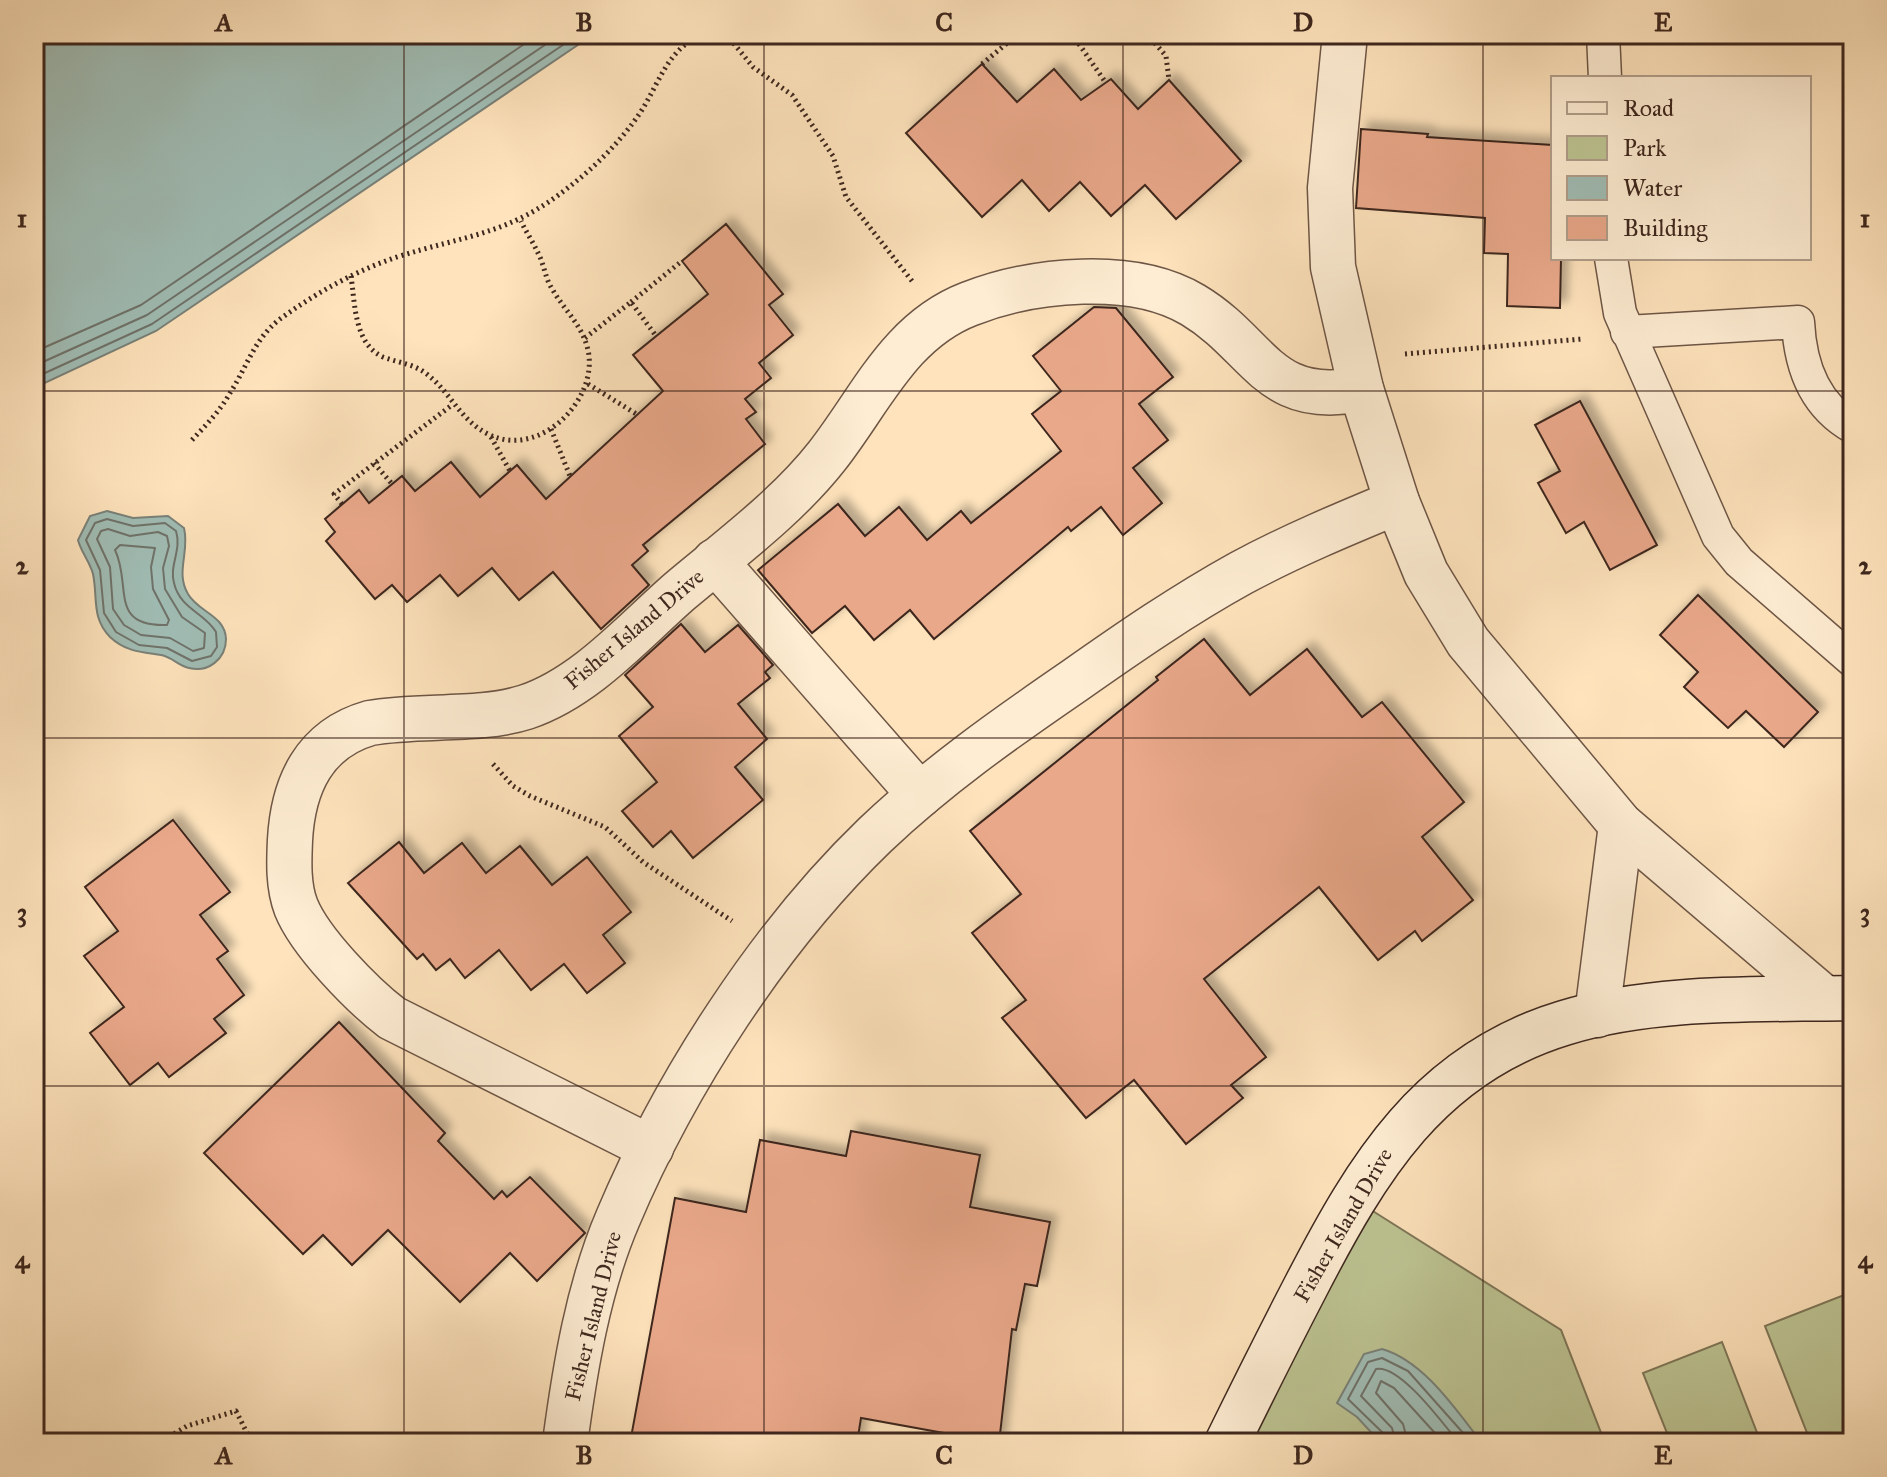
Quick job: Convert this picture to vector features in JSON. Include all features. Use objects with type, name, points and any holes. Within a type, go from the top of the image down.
[{"type":"street","name":"Fisher Island Drive","points":[[1345,34],[1330,229],[1340,308],[1397,502],[1426,573],[1468,642],[1621,825],[1838,998]]},
{"type":"street","name":"Fisher Island Drive","points":[[651,1148],[392,1018],[376,1006],[315,938],[296,907],[290,871],[292,816],[300,783],[321,750],[353,728],[370,723],[522,708],[570,685],[813,473],[894,360],[935,321],[970,303],[1026,289],[1090,283],[1153,286],[1196,307],[1282,382],[1294,388],[1324,395],[1358,375]]},
{"type":"street","name":"Fisher Island Drive","points":[[565,1443],[580,1351],[603,1262],[617,1220],[651,1148],[712,1043],[775,950],[873,837],[920,795],[1032,710],[1174,613],[1288,549],[1397,502]]},
{"type":"street","points":[[715,561],[920,795]]},
{"type":"street","points":[[1597,1015],[1621,825]]},
{"type":"street","name":"Fisher Island Drive","points":[[1227,1443],[1336,1229],[1388,1146],[1420,1108],[1469,1068],[1504,1047],[1564,1022],[1597,1015],[1698,1003],[1838,998]]},
{"type":"lane","points":[[1603,34],[1605,76]]},
{"type":"lane","points":[[1611,260],[1615,294],[1627,332],[1726,549],[1853,661]]},
{"type":"lane","points":[[1627,332],[1798,322],[1807,374],[1826,406],[1853,427]]},
{"type":"path","points":[[192,440],[231,392],[266,331],[306,302],[351,276],[400,256],[521,221],[574,184],[612,147],[642,110],[666,62],[678,49],[701,34]]},
{"type":"path","points":[[726,34],[753,67],[792,95],[833,156],[846,197],[914,284],[935,321]]},
{"type":"path","points":[[982,64],[1018,34]]},
{"type":"path","points":[[1072,34],[1106,83]]},
{"type":"path","points":[[1147,34],[1166,56],[1169,80]]},
{"type":"path","points":[[491,436],[518,438],[551,429],[571,411],[588,384],[590,368],[585,338],[549,285],[539,254],[521,221]]},
{"type":"path","points":[[585,338],[682,261]]},
{"type":"path","points":[[351,276],[359,323],[370,347],[382,356],[413,365],[427,374],[452,405],[491,436],[510,471]]},
{"type":"path","points":[[631,302],[656,336]]},
{"type":"path","points":[[1358,375],[1431,351],[1605,337],[1627,332]]},
{"type":"path","points":[[588,384],[638,415]]},
{"type":"path","points":[[342,504],[334,494],[452,405]]},
{"type":"path","points":[[551,429],[570,476]]},
{"type":"path","points":[[374,463],[392,484]]},
{"type":"path","points":[[481,713],[494,765],[513,786],[605,827],[643,862],[775,950]]},
{"type":"path","points":[[159,1443],[187,1426],[236,1411],[252,1443]]},
{"type":"green space","points":[[1368,1208],[1561,1330],[1605,1443],[1249,1443]]},
{"type":"green space","points":[[1844,1295],[1853,1319],[1853,1443],[1811,1443],[1765,1326]]},
{"type":"green space","points":[[1722,1342],[1761,1443],[1671,1443],[1643,1373]]},
{"type":"water","points":[[34,34],[594,34],[156,331],[34,388]]},
{"type":"water","points":[[107,511],[133,518],[168,516],[184,528],[184,586],[192,600],[221,624],[226,639],[223,653],[215,663],[196,669],[185,667],[165,656],[122,646],[104,630],[98,615],[93,574],[78,540],[90,516]]},
{"type":"water","points":[[1382,1349],[1412,1364],[1425,1375],[1482,1443],[1381,1443],[1357,1417],[1337,1403],[1364,1354]]},
{"type":"building","points":[[982,64],[1017,102],[1054,69],[1081,100],[1111,79],[1138,109],[1169,80],[1241,161],[1176,219],[1145,185],[1111,216],[1080,182],[1049,211],[1022,180],[982,217],[906,133]]},
{"type":"building","points":[[1361,129],[1428,134],[1427,137],[1551,145],[1551,260],[1561,260],[1560,308],[1507,306],[1508,254],[1484,253],[1485,218],[1356,208]]},
{"type":"building","points":[[726,224],[783,294],[769,305],[793,335],[759,363],[771,378],[745,399],[756,412],[746,419],[765,444],[643,545],[648,551],[632,565],[649,585],[601,629],[553,572],[519,600],[492,568],[458,596],[440,575],[407,602],[392,585],[375,599],[326,541],[335,532],[325,519],[359,490],[369,503],[402,476],[415,491],[451,462],[480,497],[517,465],[546,499],[663,391],[633,355],[708,294],[682,261]]},
{"type":"building","points":[[1094,307],[1116,308],[1173,377],[1139,404],[1168,440],[1133,468],[1162,503],[1123,535],[1101,507],[1071,531],[1068,527],[934,639],[910,610],[874,640],[845,606],[812,633],[758,570],[838,504],[865,536],[899,507],[927,540],[961,511],[971,523],[1061,451],[1032,414],[1061,391],[1033,356]]},
{"type":"building","points":[[1580,401],[1657,545],[1610,570],[1584,522],[1566,533],[1538,483],[1560,471],[1535,425]]},
{"type":"building","points":[[1698,595],[1818,712],[1784,747],[1746,711],[1728,728],[1684,687],[1698,672],[1660,635]]},
{"type":"building","points":[[681,624],[705,652],[738,625],[773,665],[765,672],[770,678],[738,704],[767,739],[735,767],[763,800],[693,858],[671,831],[653,847],[622,811],[657,782],[619,736],[653,707],[625,675]]},
{"type":"building","points":[[1204,639],[1250,695],[1307,649],[1362,717],[1382,702],[1464,802],[1422,837],[1473,900],[1422,941],[1415,931],[1378,960],[1319,887],[1204,979],[1266,1057],[1231,1085],[1243,1098],[1186,1144],[1134,1080],[1086,1118],[1002,1018],[1026,1000],[972,933],[1021,894],[970,831],[1158,680],[1156,677]]},
{"type":"building","points":[[173,820],[230,892],[200,915],[228,951],[217,959],[244,995],[214,1019],[226,1033],[169,1077],[158,1063],[130,1085],[90,1033],[124,1007],[84,956],[118,931],[85,887]]},
{"type":"building","points":[[399,842],[424,873],[462,843],[486,873],[520,846],[552,885],[587,857],[631,912],[603,935],[625,963],[587,993],[564,964],[531,990],[499,950],[465,978],[450,959],[436,970],[423,954],[417,959],[348,883]]},
{"type":"building","points":[[339,1022],[445,1133],[438,1141],[494,1199],[502,1191],[507,1197],[530,1177],[585,1233],[537,1281],[510,1253],[460,1302],[388,1230],[352,1265],[323,1235],[303,1254],[204,1153]]},
{"type":"building","points":[[851,1131],[980,1155],[970,1207],[1050,1222],[1037,1286],[1025,1284],[1016,1330],[1012,1329],[999,1443],[861,1418],[857,1443],[630,1443],[675,1198],[746,1212],[760,1140],[846,1156]]}]
